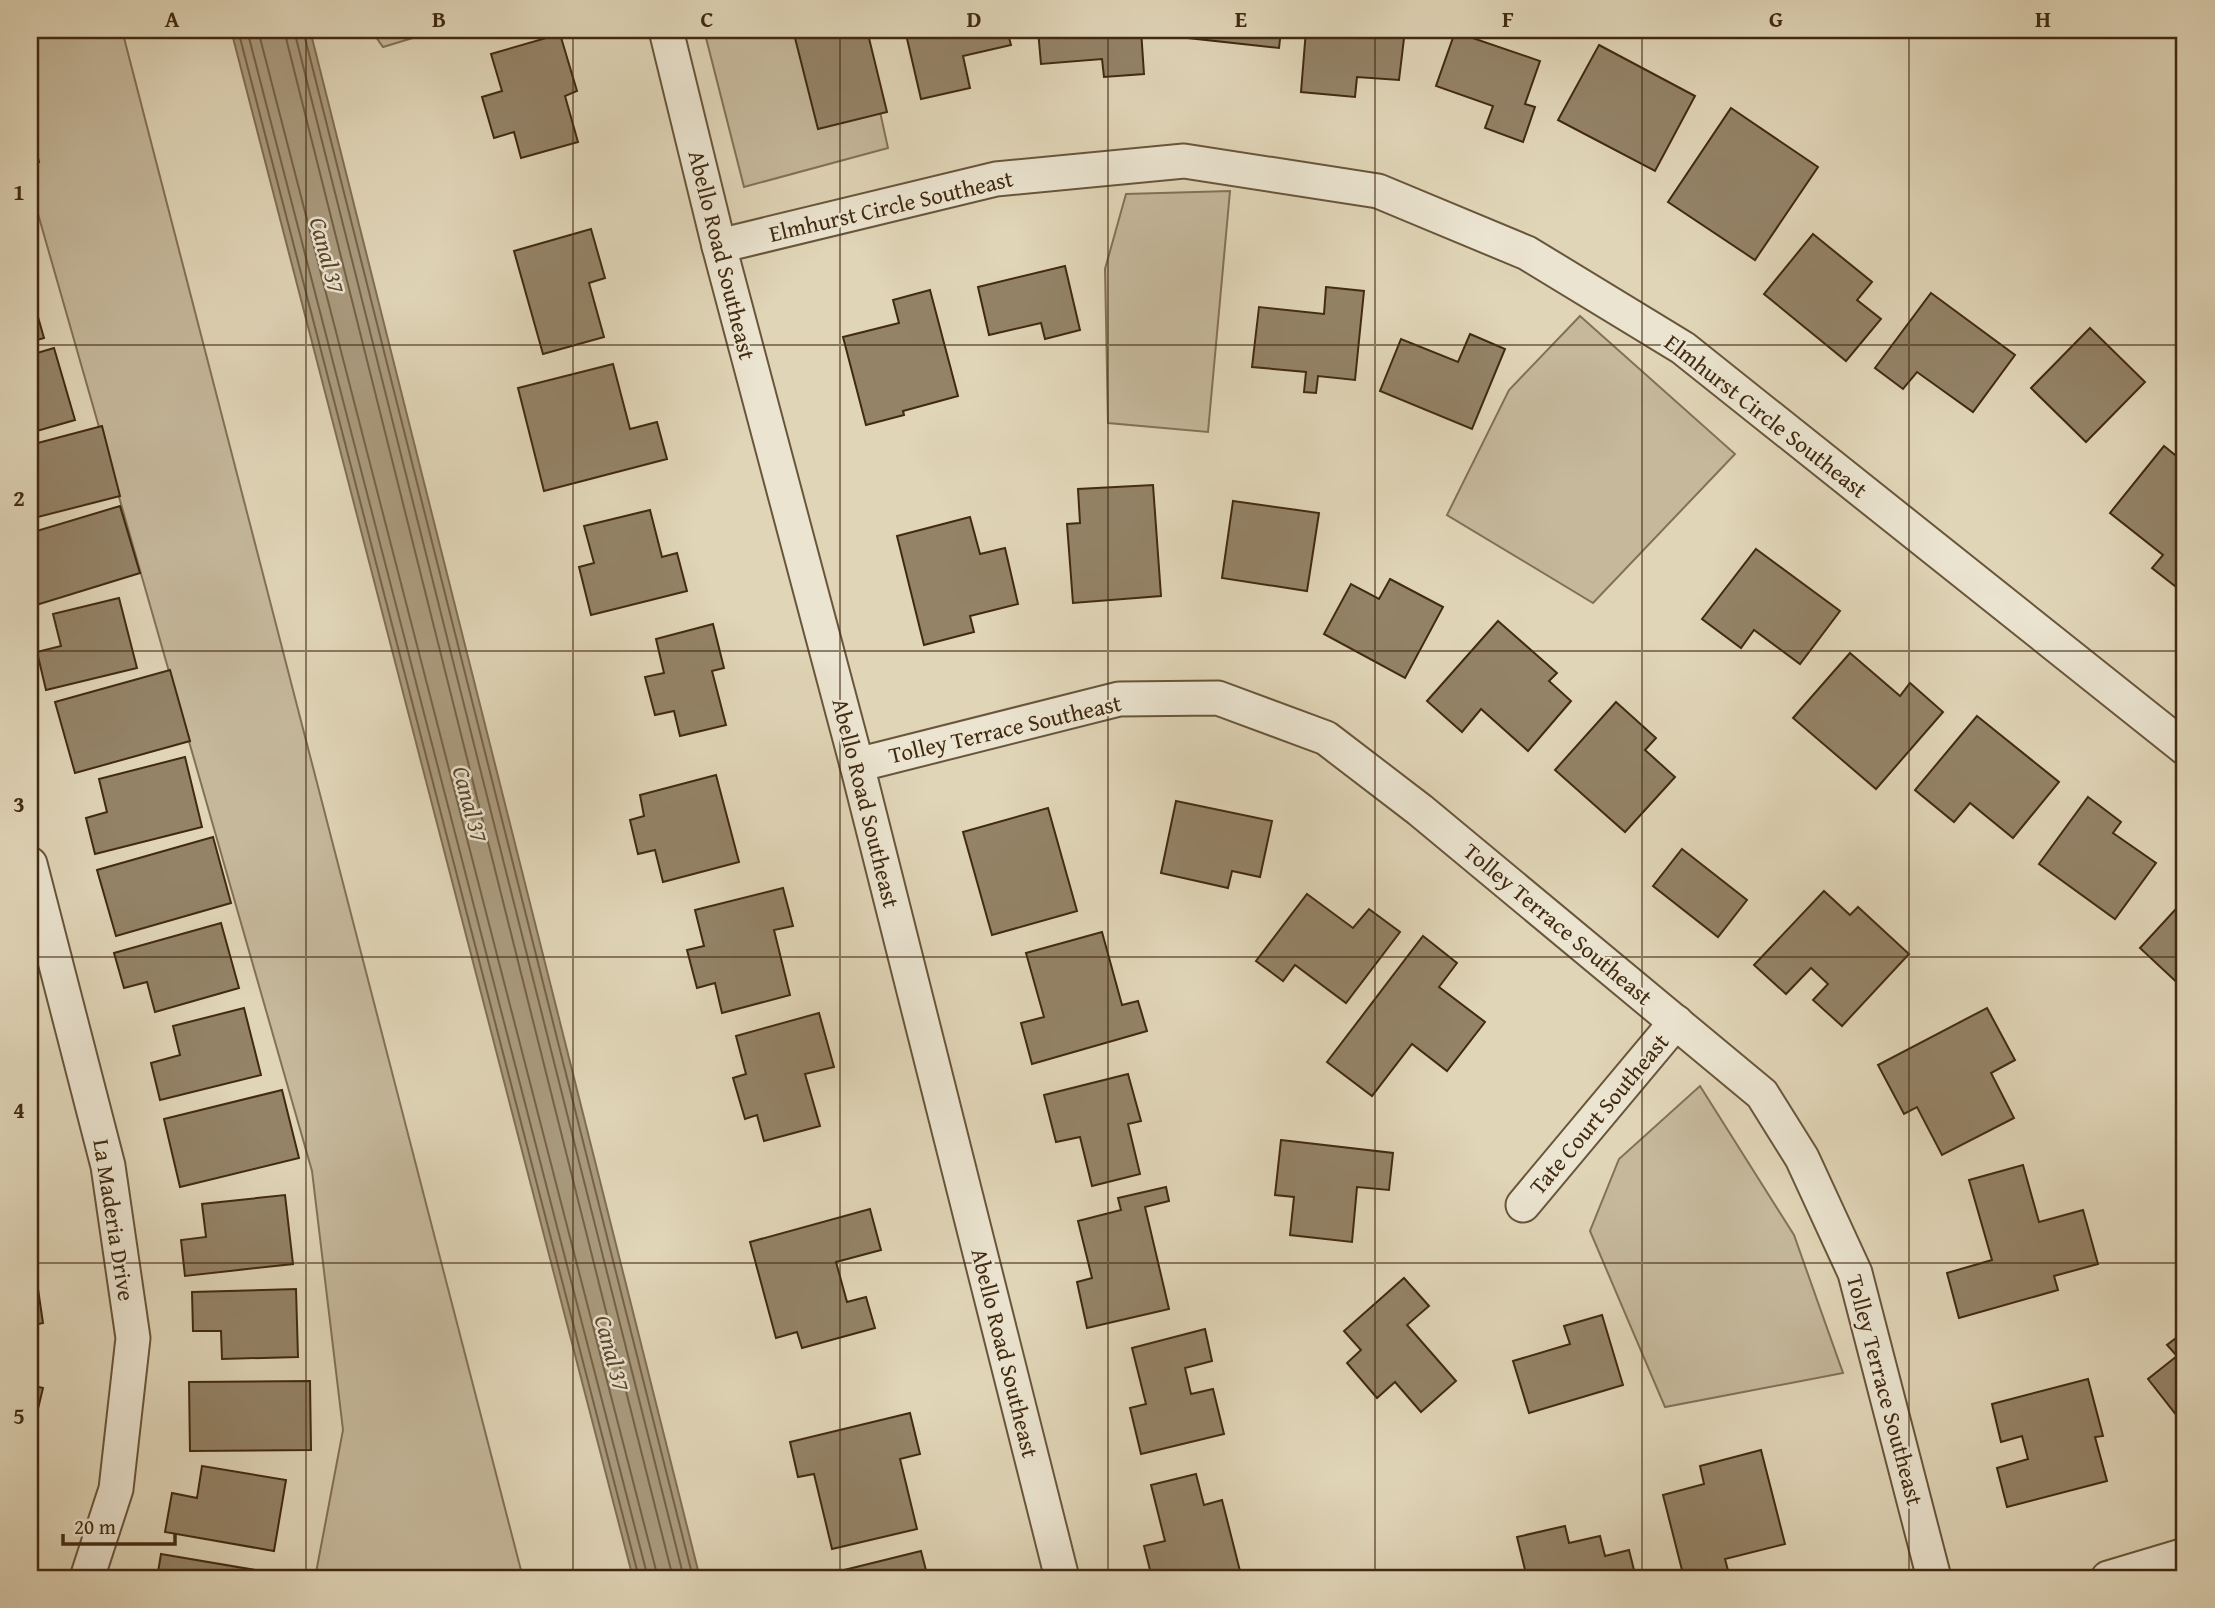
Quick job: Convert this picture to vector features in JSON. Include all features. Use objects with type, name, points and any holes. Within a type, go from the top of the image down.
[{"type":"street","name":"Abello Road Southeast","points":[[666,30],[719,246],[857,765],[1062,1578]]},
{"type":"street","name":"Elmhurst Circle Southeast","points":[[719,246],[996,179],[1184,161],[1378,191],[1527,253],[1683,348],[2185,748]]},
{"type":"street","name":"Tolley Terrace Southeast","points":[[857,765],[1119,699],[1218,698],[1326,738],[1420,810],[1762,1094],[1802,1158],[1855,1273],[1934,1578]]},
{"type":"street","name":"La Maderia Drive","points":[[30,864],[108,1166],[133,1338],[116,1489],[86,1578]]},
{"type":"street","name":"Tate Court Southeast","points":[[1523,1205],[1676,1022]]},
{"type":"street","points":[[2108,1578],[2185,1555]]},
{"type":"shaded area","points":[[30,30],[122,30],[523,1578],[315,1578],[343,1430],[312,1171],[30,186]]},
{"type":"shaded area","points":[[371,30],[439,30],[383,47]]},
{"type":"shaded area","points":[[704,30],[862,30],[888,148],[744,187]]},
{"type":"shaded area","points":[[1230,191],[1208,432],[1108,423],[1105,269],[1126,194]]},
{"type":"shaded area","points":[[1580,316],[1735,454],[1593,603],[1447,515],[1509,390]]},
{"type":"shaded area","points":[[1700,1086],[1794,1235],[1843,1373],[1665,1407],[1590,1231],[1619,1159]]},
{"type":"water","name":"Canal 37","points":[[231,30],[310,30],[700,1578],[633,1578]]},
{"type":"building","points":[[793,30],[867,30],[887,112],[818,129]]},
{"type":"building","points":[[905,30],[1007,30],[1011,45],[963,56],[970,88],[921,99]]},
{"type":"building","points":[[1038,30],[1141,30],[1144,74],[1104,77],[1102,59],[1041,64]]},
{"type":"building","points":[[1171,30],[1281,30],[1279,48],[1170,36]]},
{"type":"building","points":[[1306,30],[1405,30],[1399,80],[1357,77],[1355,97],[1301,92]]},
{"type":"building","points":[[1455,32],[1540,61],[1525,104],[1535,107],[1523,142],[1485,128],[1493,106],[1436,86]]},
{"type":"building","points":[[560,34],[577,91],[565,96],[578,142],[521,158],[514,132],[494,138],[482,97],[502,91],[491,54]]},
{"type":"building","points":[[1599,45],[1695,96],[1655,171],[1558,120]]},
{"type":"building","points":[[1731,108],[1818,167],[1755,260],[1668,202]]},
{"type":"building","points":[[30,126],[39,162],[30,164]]},
{"type":"building","points":[[591,229],[605,278],[589,283],[604,337],[543,354],[514,251]]},
{"type":"building","points":[[1813,234],[1872,282],[1857,300],[1881,319],[1846,361],[1764,294]]},
{"type":"building","points":[[1065,266],[1080,330],[1045,339],[1041,323],[989,335],[978,287]]},
{"type":"building","points":[[1326,287],[1364,291],[1355,380],[1318,376],[1316,393],[1304,392],[1306,372],[1252,367],[1259,307],[1324,314]]},
{"type":"building","points":[[30,289],[44,338],[30,342]]},
{"type":"building","points":[[930,290],[958,396],[903,411],[904,415],[866,425],[843,337],[899,323],[893,300]]},
{"type":"building","points":[[1931,293],[2015,355],[1973,412],[1917,372],[1903,389],[1875,368]]},
{"type":"building","points":[[2090,328],[2145,382],[2086,442],[2031,388]]},
{"type":"building","points":[[1470,334],[1505,349],[1472,429],[1380,391],[1401,339],[1458,362]]},
{"type":"building","points":[[54,348],[75,420],[30,433],[30,355]]},
{"type":"building","points":[[613,364],[630,429],[657,422],[667,459],[544,491],[518,388]]},
{"type":"building","points":[[102,426],[120,496],[30,519],[30,445]]},
{"type":"building","points":[[2164,446],[2185,463],[2185,594],[2152,568],[2163,555],[2110,513]]},
{"type":"building","points":[[1153,485],[1161,596],[1073,603],[1067,524],[1080,523],[1078,489]]},
{"type":"building","points":[[1233,501],[1319,513],[1307,591],[1222,578]]},
{"type":"building","points":[[120,506],[140,573],[33,606],[30,596],[30,533]]},
{"type":"building","points":[[650,510],[662,557],[677,553],[687,591],[591,615],[579,567],[594,563],[584,526]]},
{"type":"building","points":[[970,517],[980,554],[1005,548],[1018,604],[970,616],[974,632],[924,645],[897,536]]},
{"type":"building","points":[[1756,549],[1840,611],[1800,664],[1754,630],[1741,648],[1702,619]]},
{"type":"building","points":[[1390,579],[1443,607],[1405,678],[1324,634],[1351,584],[1379,599]]},
{"type":"building","points":[[119,598],[137,668],[46,690],[37,652],[61,646],[53,614]]},
{"type":"building","points":[[1498,621],[1557,673],[1549,681],[1571,701],[1528,751],[1481,709],[1462,732],[1427,701]]},
{"type":"building","points":[[713,624],[724,668],[712,671],[726,725],[680,736],[674,711],[655,715],[645,677],[664,673],[656,639]]},
{"type":"building","points":[[1850,653],[1900,696],[1910,683],[1943,712],[1876,789],[1793,718]]},
{"type":"building","points":[[170,670],[190,741],[75,773],[55,702]]},
{"type":"building","points":[[1616,702],[1656,738],[1645,750],[1675,777],[1625,832],[1555,770]]},
{"type":"building","points":[[1977,716],[2059,782],[2013,838],[1970,803],[1954,822],[1915,790]]},
{"type":"building","points":[[185,757],[202,827],[95,854],[86,818],[107,812],[99,779]]},
{"type":"building","points":[[716,775],[739,862],[663,882],[655,850],[638,854],[630,820],[644,816],[640,795]]},
{"type":"building","points":[[2088,797],[2121,822],[2113,833],[2156,863],[2115,919],[2039,864]]},
{"type":"building","points":[[1176,801],[1272,821],[1260,877],[1232,871],[1228,888],[1161,873]]},
{"type":"building","points":[[1048,808],[1077,911],[992,935],[963,832]]},
{"type":"building","points":[[213,837],[231,903],[116,936],[97,870]]},
{"type":"building","points":[[1682,849],[1747,900],[1718,937],[1653,886]]},
{"type":"building","points":[[783,888],[793,926],[774,930],[790,995],[722,1013],[715,983],[697,988],[687,950],[704,946],[695,910]]},
{"type":"building","points":[[1824,891],[1850,915],[1858,907],[1909,954],[1842,1026],[1813,1000],[1828,984],[1811,968],[1786,994],[1754,965]]},
{"type":"building","points":[[1307,894],[1353,928],[1369,909],[1400,932],[1346,1003],[1295,965],[1283,981],[1256,961]]},
{"type":"building","points":[[2185,899],[2185,990],[2140,948]]},
{"type":"building","points":[[221,923],[239,988],[155,1012],[147,982],[124,988],[114,953]]},
{"type":"building","points":[[1102,932],[1122,1005],[1138,1001],[1147,1031],[1032,1064],[1021,1023],[1044,1017],[1026,953]]},
{"type":"building","points":[[1423,936],[1457,963],[1439,987],[1485,1022],[1447,1071],[1412,1044],[1372,1096],[1327,1062]]},
{"type":"building","points":[[244,1008],[261,1075],[160,1100],[151,1063],[180,1055],[173,1026]]},
{"type":"building","points":[[1987,1008],[2015,1060],[1991,1073],[2014,1118],[1942,1155],[1917,1107],[1904,1114],[1878,1065]]},
{"type":"building","points":[[819,1013],[834,1067],[805,1074],[820,1126],[764,1141],[757,1115],[745,1119],[733,1078],[746,1074],[736,1036]]},
{"type":"building","points":[[1128,1074],[1141,1121],[1128,1124],[1140,1174],[1092,1186],[1080,1137],[1056,1142],[1044,1095]]},
{"type":"building","points":[[282,1090],[299,1158],[180,1187],[164,1119]]},
{"type":"building","points":[[1281,1140],[1393,1153],[1389,1190],[1357,1187],[1352,1242],[1290,1235],[1294,1197],[1275,1195]]},
{"type":"building","points":[[2023,1165],[2039,1222],[2083,1210],[2098,1264],[2054,1276],[2058,1290],[1959,1318],[1947,1273],[1992,1260],[1969,1180]]},
{"type":"building","points":[[1166,1187],[1169,1201],[1145,1207],[1169,1309],[1087,1328],[1077,1282],[1092,1278],[1078,1221],[1121,1210],[1118,1198]]},
{"type":"building","points":[[285,1195],[293,1264],[185,1276],[181,1240],[206,1237],[202,1204]]},
{"type":"building","points":[[870,1209],[881,1250],[836,1262],[847,1302],[866,1297],[875,1328],[802,1348],[797,1332],[776,1338],[750,1242]]},
{"type":"building","points":[[30,1255],[33,1255],[43,1323],[30,1326]]},
{"type":"building","points":[[1404,1278],[1429,1306],[1407,1325],[1456,1381],[1421,1412],[1395,1382],[1377,1398],[1347,1363],[1361,1350],[1344,1331]]},
{"type":"building","points":[[296,1289],[298,1357],[222,1359],[221,1331],[193,1331],[192,1292]]},
{"type":"building","points":[[1602,1315],[1623,1385],[1529,1413],[1513,1361],[1570,1344],[1564,1326]]},
{"type":"building","points":[[1205,1329],[1212,1361],[1185,1368],[1191,1394],[1213,1389],[1224,1434],[1141,1454],[1130,1408],[1146,1404],[1132,1348]]},
{"type":"building","points":[[2185,1331],[2185,1426],[2148,1379],[2177,1356],[2167,1345]]},
{"type":"building","points":[[2088,1379],[2103,1436],[2095,1437],[2107,1481],[2007,1507],[1997,1468],[2028,1459],[2022,1436],[2001,1442],[1992,1404]]},
{"type":"building","points":[[310,1381],[311,1450],[190,1451],[189,1382]]},
{"type":"building","points":[[30,1385],[43,1388],[30,1442]]},
{"type":"building","points":[[910,1413],[920,1454],[900,1459],[917,1529],[832,1549],[814,1474],[798,1477],[790,1442]]},
{"type":"building","points":[[1761,1450],[1785,1544],[1725,1559],[1730,1578],[1684,1578],[1663,1495],[1704,1484],[1700,1466]]},
{"type":"building","points":[[202,1466],[286,1480],[274,1551],[165,1532],[172,1493],[197,1498]]},
{"type":"building","points":[[1196,1474],[1204,1505],[1222,1500],[1240,1571],[1210,1578],[1152,1578],[1144,1546],[1165,1541],[1151,1485]]},
{"type":"building","points":[[1565,1526],[1569,1543],[1600,1536],[1605,1556],[1629,1550],[1636,1578],[1527,1578],[1517,1537]]},
{"type":"building","points":[[921,1551],[928,1578],[842,1578],[840,1571]]},
{"type":"building","points":[[161,1554],[267,1572],[266,1578],[157,1578]]},
{"type":"building","points":[[1454,1570],[1456,1578],[1421,1578]]}]
